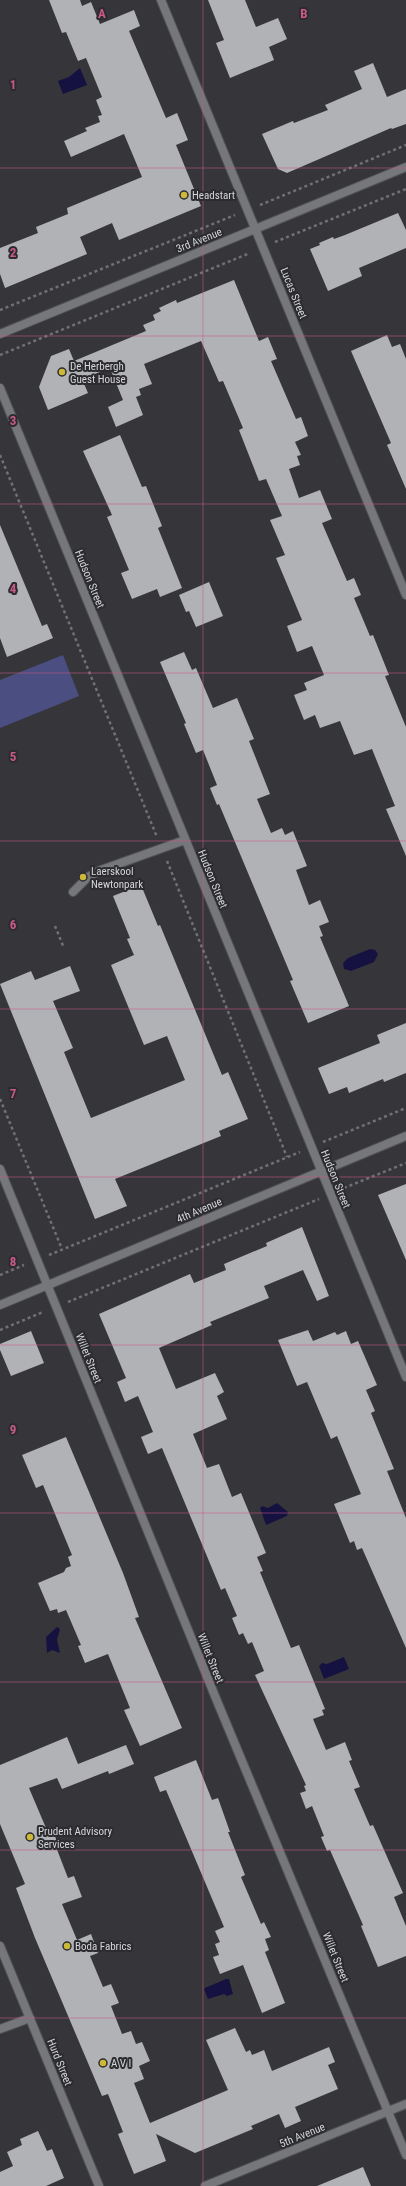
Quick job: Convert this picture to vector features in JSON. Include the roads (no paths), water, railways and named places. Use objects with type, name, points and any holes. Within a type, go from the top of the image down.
[{"type":"street","name":"Lucas Street","points":[[161,0],[406,595]]},
{"type":"street","name":"3rd Avenue","points":[[0,334],[406,167]]},
{"type":"street","name":"Hudson Street","points":[[0,388],[406,1378]]},
{"type":"street","points":[[73,892],[88,877],[101,870],[185,840]]},
{"type":"street","name":"4th Avenue","points":[[0,1305],[406,1136]]},
{"type":"street","name":"Willet Street","points":[[0,1169],[217,1701],[406,2155]]},
{"type":"street","name":"Hurd Street","points":[[0,1946],[99,2186]]},
{"type":"street","points":[[0,2029],[30,2018]]},
{"type":"street","name":"5th Avenue","points":[[205,2186],[406,2104]]},
{"type":"place","name":"Headstart","points":[[184,195]]},
{"type":"place","name":"De Herbergh Guest House","points":[[62,372]]},
{"type":"place","name":"Laerskool Newtonpark","points":[[83,877]]},
{"type":"place","name":"Prudent Advisory Services","points":[[30,1837]]},
{"type":"place","name":"Boda Fabrics","points":[[67,1946]]},
{"type":"place","name":"A V I","points":[[103,2063]]}]
